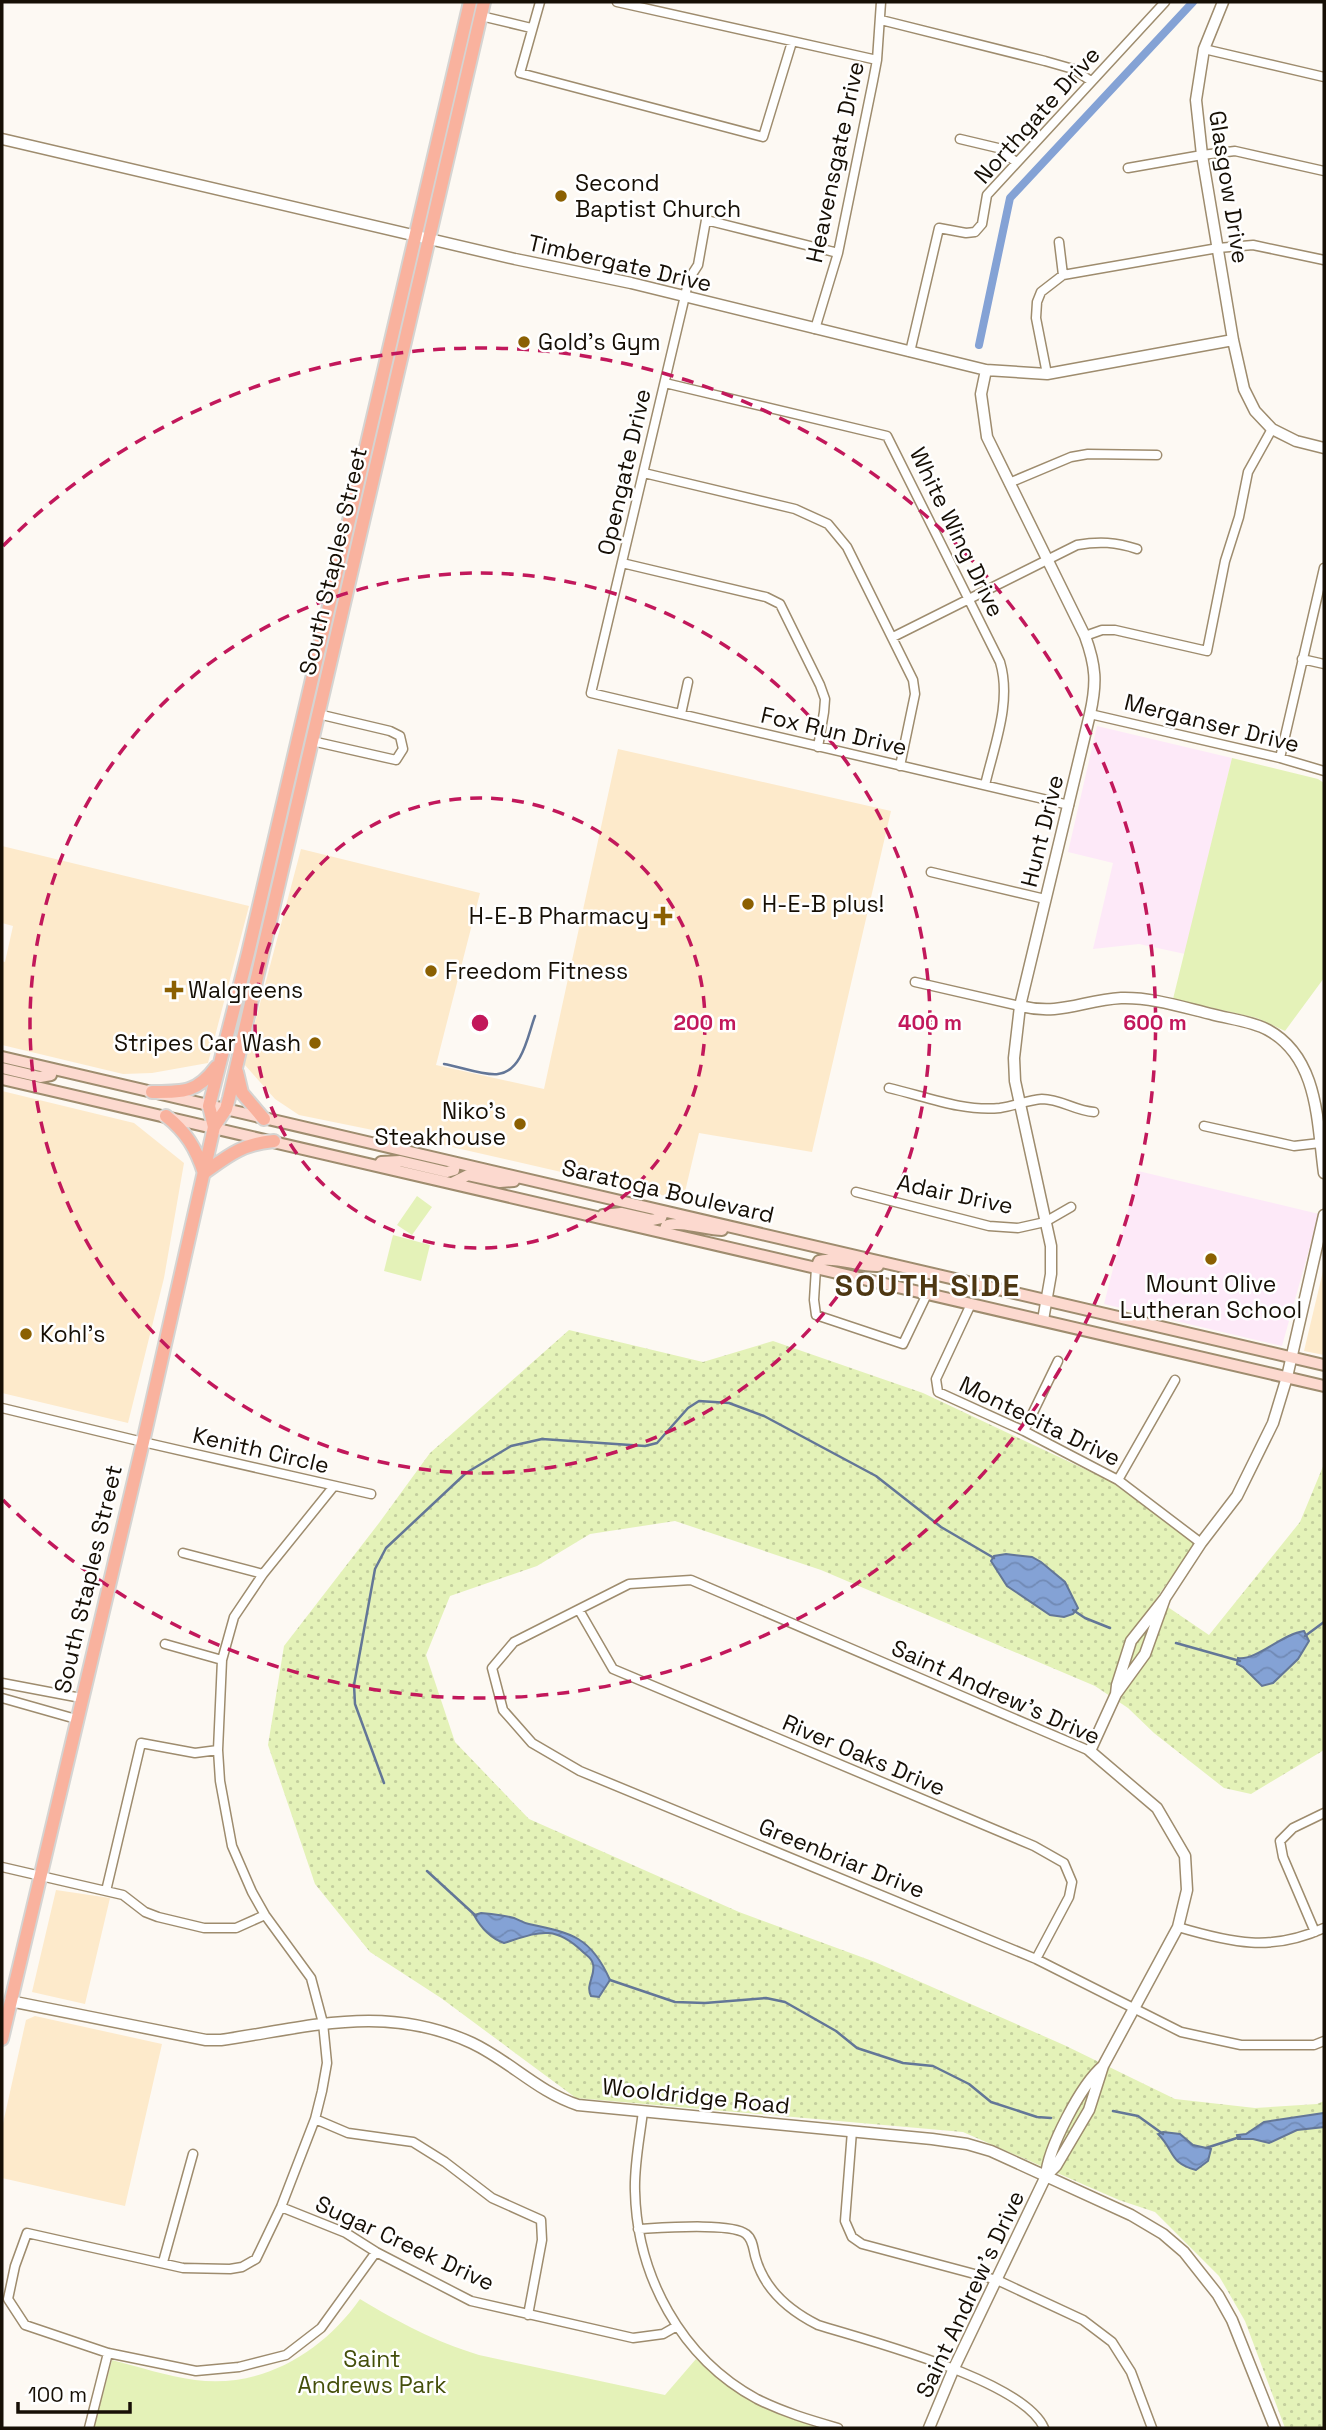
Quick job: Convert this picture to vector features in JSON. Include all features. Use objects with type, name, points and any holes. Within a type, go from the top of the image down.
[{"type":"main road","name":"South Staples Street","points":[[214,1127],[209,1106],[282,809],[470,2]]},
{"type":"main road","points":[[476,2],[476,10],[481,16]]},
{"type":"main road","name":"South Staples Street","points":[[2,2039],[6,2000],[41,1875],[214,1127],[226,1110],[484,2]]},
{"type":"main road","points":[[466,20],[471,24],[472,53]]},
{"type":"main road","points":[[333,590],[334,617],[340,620]]},
{"type":"main road","points":[[325,626],[330,631],[332,654]]},
{"type":"main road","points":[[282,809],[287,817],[287,830],[291,833]]},
{"type":"main road","name":"Saratoga Boulevard","points":[[2,1057],[1324,1365]]},
{"type":"main road","points":[[152,1093],[186,1092],[200,1085],[219,1064]]},
{"type":"main road","points":[[236,1067],[242,1093],[264,1119]]},
{"type":"main road","points":[[2,1068],[40,1077],[51,1075],[52,1069]]},
{"type":"main road","name":"Saratoga Boulevard","points":[[2,1079],[1324,1386]]},
{"type":"main road","points":[[166,1116],[186,1133],[204,1173],[236,1150],[254,1143],[274,1141]]},
{"type":"main road","points":[[367,1163],[400,1161],[447,1172],[454,1170],[455,1163]]},
{"type":"main road","points":[[452,1183],[468,1175],[500,1182],[524,1179]]},
{"type":"main road","points":[[593,1216],[621,1213],[652,1220],[661,1218],[663,1212]]},
{"type":"main road","points":[[664,1232],[666,1226],[674,1223],[707,1230],[739,1230]]},
{"type":"main road","points":[[816,1268],[819,1261],[829,1259],[862,1266],[895,1266]]},
{"type":"street","points":[[540,2],[520,73],[763,137],[792,42]]},
{"type":"street","points":[[617,2],[877,60]]},
{"type":"street","name":"Heavensgate Drive","points":[[815,329],[838,253],[877,60],[881,2]]},
{"type":"street","name":"Northgate Drive","points":[[910,352],[939,228],[966,233],[975,232],[982,225],[987,195],[1165,2]]},
{"type":"street","name":"Glasgow Drive","points":[[1223,2],[1204,49],[1196,100],[1202,155],[1233,340],[1244,389],[1255,411],[1272,429]]},
{"type":"street","points":[[481,16],[531,28]]},
{"type":"street","points":[[881,20],[1073,69],[1091,81]]},
{"type":"street","points":[[1204,49],[1324,77]]},
{"type":"street","name":"Timbergate Drive","points":[[2,139],[429,239],[631,283],[986,370],[1047,374],[1233,340]]},
{"type":"street","points":[[960,139],[998,148],[1016,162]]},
{"type":"street","points":[[1128,168],[1235,151],[1324,171]]},
{"type":"street","name":"Opengate Drive","points":[[591,693],[685,298],[690,279],[698,265],[706,220],[838,253]]},
{"type":"street","points":[[1059,242],[1063,275]]},
{"type":"street","points":[[1047,374],[1037,318],[1037,302],[1041,292],[1063,275],[1253,244],[1324,260]]},
{"type":"street","name":"Hunt Drive","points":[[986,370],[981,394],[986,437],[1085,636],[1096,675],[1069,805],[1020,1006],[1014,1059],[1015,1081],[1051,1245],[1051,1274],[1043,1320]]},
{"type":"street","name":"White Wing Drive","points":[[665,383],[887,436],[1000,662],[1005,678],[1005,696],[985,785]]},
{"type":"street","points":[[1085,636],[1102,630],[1115,630],[1208,651],[1225,561],[1239,517],[1248,471],[1272,429],[1296,441],[1324,448]]},
{"type":"street","points":[[1009,483],[1071,457],[1088,454],[1157,455]]},
{"type":"street","points":[[644,473],[795,509],[828,524],[847,547],[913,680],[915,694],[900,766]]},
{"type":"street","points":[[893,637],[1077,545],[1099,541],[1137,549]]},
{"type":"street","points":[[622,563],[766,597],[780,604],[824,699],[818,747]]},
{"type":"street","points":[[1280,758],[1324,568]]},
{"type":"street","points":[[1302,659],[1324,664]]},
{"type":"street","points":[[681,714],[688,682]]},
{"type":"street","name":"Fox Run Drive","points":[[591,693],[1069,805]]},
{"type":"street","name":"Merganser Drive","points":[[1090,713],[1324,771]]},
{"type":"street","points":[[312,741],[396,760],[403,748],[400,736],[390,731],[318,714]]},
{"type":"street","points":[[930,872],[1045,899]]},
{"type":"street","points":[[915,982],[1020,1006],[1053,1010],[1114,999],[1142,999],[1172,1004],[1266,1029],[1289,1044],[1304,1066],[1322,1143],[1324,1173]]},
{"type":"street","points":[[889,1088],[970,1107],[999,1108],[1042,1100],[1063,1102],[1079,1111],[1094,1112]]},
{"type":"street","points":[[1204,1126],[1294,1146],[1322,1143]]},
{"type":"street","name":"Adair Drive","points":[[856,1192],[989,1226],[1018,1227],[1045,1222]]},
{"type":"street","points":[[1045,1222],[1071,1207]]},
{"type":"street","points":[[1116,1694],[1116,1685],[1130,1641],[1165,1598],[1201,1543],[1237,1496],[1273,1423],[1292,1357],[1324,1215]]},
{"type":"street","points":[[816,1268],[816,1315],[904,1344],[927,1294]]},
{"type":"street","name":"Montecita Drive","points":[[971,1304],[936,1380],[938,1392],[1024,1431],[1118,1480],[1201,1543]]},
{"type":"street","points":[[1024,1431],[1058,1361]]},
{"type":"street","points":[[1118,1480],[1175,1380]]},
{"type":"street","name":"Kenith Circle","points":[[2,1408],[371,1494]]},
{"type":"street","points":[[334,1486],[262,1574],[234,1617],[222,1660],[218,1750],[220,1781],[232,1846],[265,1915],[312,1978],[323,2023],[327,2063],[315,2119],[281,2207],[256,2259],[242,2267],[183,2268],[27,2233],[10,2280],[8,2299],[24,2325],[108,2353],[196,2371],[239,2367],[286,2355],[321,2328],[376,2252]]},
{"type":"street","points":[[183,1553],[262,1574]]},
{"type":"street","name":"Saint Andrew's Drive","points":[[579,1610],[629,1584],[691,1580],[1090,1751],[1157,1808],[1185,1856],[1187,1890],[1178,1927],[1103,2066],[1089,2110],[1056,2166],[1046,2176],[954,2368],[929,2428]]},
{"type":"street","points":[[1090,1751],[1116,1694],[1145,1654],[1165,1598]]},
{"type":"street","name":"River Oaks Drive","points":[[579,1610],[613,1669],[1034,1846],[1064,1863],[1072,1882],[1069,1897],[1036,1959]]},
{"type":"street","name":"Greenbriar Drive","points":[[579,1610],[514,1642],[492,1668],[503,1710],[532,1742],[580,1771],[1036,1959],[1181,2032],[1241,2045],[1314,2045],[1324,2041]]},
{"type":"street","points":[[165,1644],[222,1660]]},
{"type":"street","points":[[2,1683],[81,1699]]},
{"type":"street","points":[[2,1698],[76,1718]]},
{"type":"street","points":[[106,1891],[141,1743],[195,1753],[218,1750]]},
{"type":"street","points":[[1315,1932],[1283,1857],[1280,1841],[1293,1828],[1324,1813]]},
{"type":"street","points":[[2,1867],[123,1895],[145,1912],[204,1928],[236,1928],[265,1915]]},
{"type":"street","points":[[1178,1927],[1223,1940],[1280,1943],[1324,1928]]},
{"type":"street","name":"Wooldridge Road","points":[[6,2000],[206,2040],[221,2040],[323,2023],[394,2021],[422,2026],[474,2044],[495,2055],[559,2099],[578,2105],[852,2131],[967,2144],[991,2151],[1150,2226],[1184,2252],[1201,2271],[1232,2320],[1275,2428]]},
{"type":"street","name":"Saint Andrew's Drive","points":[[1046,2176],[1047,2164],[1076,2101],[1103,2066]]},
{"type":"street","points":[[643,2111],[635,2189],[638,2229],[650,2274],[677,2326],[715,2368],[756,2398],[794,2415],[838,2428]]},
{"type":"street","points":[[315,2119],[348,2133],[413,2142],[445,2162],[492,2198],[541,2220],[542,2240],[528,2315]]},
{"type":"street","points":[[852,2131],[845,2216],[846,2227],[852,2237],[862,2244],[997,2280],[1083,2320],[1112,2342],[1131,2372],[1152,2428]]},
{"type":"street","points":[[163,2262],[193,2154]]},
{"type":"street","name":"Sugar Creek Drive","points":[[281,2207],[346,2233],[376,2252],[471,2301],[633,2338],[663,2334],[677,2326]]},
{"type":"street","points":[[638,2229],[682,2227],[738,2230],[750,2239],[760,2270],[776,2296],[802,2317],[818,2325],[954,2368],[1011,2396],[1029,2408],[1044,2428]]},
{"type":"street","points":[[89,2428],[108,2353]]},
{"type":"shaded area","points":[[1097,726],[1232,758],[1185,954],[1139,944],[1093,949],[1113,863],[1068,852]]},
{"type":"shaded area","points":[[618,749],[891,811],[812,1152],[699,1133],[683,1200],[299,1115],[275,1099],[244,1064],[301,849],[480,893],[436,1065],[544,1089]]},
{"type":"shaded area","points":[[2,846],[249,906],[208,1063],[152,1073],[123,1074],[2,1045],[2,961],[5,962],[13,926],[2,923]]},
{"type":"shaded area","points":[[2,1091],[134,1123],[184,1163],[164,1278],[128,1423],[2,1393]]},
{"type":"shaded area","name":"Mount Olive Lutheran School","points":[[1138,1171],[1319,1214],[1282,1346],[1104,1304]]},
{"type":"shaded area","points":[[1324,1267],[1324,1355],[1304,1351]]},
{"type":"shaded area","points":[[56,1890],[110,1898],[85,2004],[32,1992]]},
{"type":"shaded area","points":[[35,2016],[162,2044],[125,2206],[2,2178],[2,2128],[26,2020]]},
{"type":"green space","points":[[1232,758],[1318,779],[1324,783],[1324,978],[1285,1031],[1257,1018],[1173,999]]},
{"type":"green space","points":[[417,1196],[432,1207],[412,1235],[397,1225]]},
{"type":"green space","points":[[393,1235],[430,1245],[421,1281],[384,1271]]},
{"type":"green space","points":[[569,1330],[703,1362],[773,1341],[923,1393],[1110,1481],[1195,1543],[1156,1599],[1209,1635],[1300,1522],[1324,1464],[1324,1750],[1251,1794],[1224,1788],[1154,1733],[1128,1708],[1095,1686],[821,1570],[675,1521],[590,1534],[537,1566],[450,1596],[426,1655],[455,1742],[529,1819],[739,1912],[875,1962],[1064,2045],[1175,2099],[1255,2108],[1317,2104],[1324,2101],[1324,2428],[1285,2428],[1245,2321],[1219,2276],[1155,2212],[1119,2200],[963,2132],[576,2098],[441,1998],[370,1952],[315,1884],[268,1745],[284,1646],[430,1453]]},
{"type":"green space","name":"Saint Andrews Park","points":[[360,2299],[418,2331],[479,2355],[665,2395],[696,2359],[754,2401],[819,2428],[94,2428],[112,2360],[195,2380],[244,2379],[289,2363],[309,2350],[345,2318]]},
{"type":"water","points":[[1006,1554],[1032,1557],[1041,1562],[1065,1582],[1078,1608],[1073,1614],[1064,1617],[1050,1615],[1007,1586],[991,1561],[994,1556]]},
{"type":"water","points":[[1304,1631],[1309,1641],[1298,1659],[1273,1683],[1262,1686],[1237,1664],[1238,1658],[1253,1655]]},
{"type":"water","points":[[481,1913],[514,1918],[527,1924],[569,1934],[595,1954],[610,1980],[599,1997],[591,1996],[589,1988],[594,1968],[592,1962],[573,1943],[563,1937],[546,1933],[504,1943],[490,1935],[480,1924],[474,1915]]},
{"type":"water","points":[[1324,2113],[1324,2127],[1297,2130],[1269,2143],[1238,2139],[1237,2135],[1246,2134],[1264,2122]]},
{"type":"water","points":[[1158,2134],[1180,2134],[1193,2145],[1211,2149],[1208,2161],[1196,2170],[1181,2164]]},
{"type":"waterway","points":[[979,345],[1010,198],[1193,2]]},
{"type":"waterway","points":[[444,1064],[486,1074],[506,1071],[519,1059],[535,1016]]},
{"type":"waterway","points":[[384,1783],[355,1704],[354,1685],[375,1569],[386,1548],[466,1473],[511,1446],[542,1439],[645,1446],[657,1443],[688,1408],[699,1401],[729,1403],[764,1416],[876,1476],[941,1527],[994,1558]]},
{"type":"waterway","points":[[1073,1610],[1110,1628]]},
{"type":"waterway","points":[[1305,1636],[1324,1622]]},
{"type":"waterway","points":[[1176,1643],[1240,1661]]},
{"type":"waterway","points":[[427,1871],[476,1916]]},
{"type":"waterway","points":[[610,1980],[675,2002],[705,2003],[766,1998],[785,2002],[836,2031],[857,2048],[903,2063],[933,2066],[969,2084],[991,2102],[1037,2117],[1051,2118]]},
{"type":"waterway","points":[[1113,2111],[1138,2116],[1163,2134]]},
{"type":"waterway","points":[[1206,2148],[1240,2137]]},
{"type":"place","name":"Second Baptist Church","points":[[561,196]]},
{"type":"place","name":"Gold's Gym","points":[[524,342]]},
{"type":"place","name":"H-E-B plus!","points":[[748,904]]},
{"type":"place","name":"H-E-B Pharmacy","points":[[663,916]]},
{"type":"place","name":"Freedom Fitness","points":[[431,971]]},
{"type":"place","name":"Walgreens","points":[[174,990]]},
{"type":"place","name":"Stripes Car Wash","points":[[315,1043]]},
{"type":"place","name":"Niko's Steakhouse","points":[[520,1124]]},
{"type":"place","name":"Mount Olive Lutheran School","points":[[1211,1259]]},
{"type":"place","name":"Kohl's","points":[[26,1334]]},
{"type":"district","name":"SOUTH SIDE","points":[[928,1285]]}]
